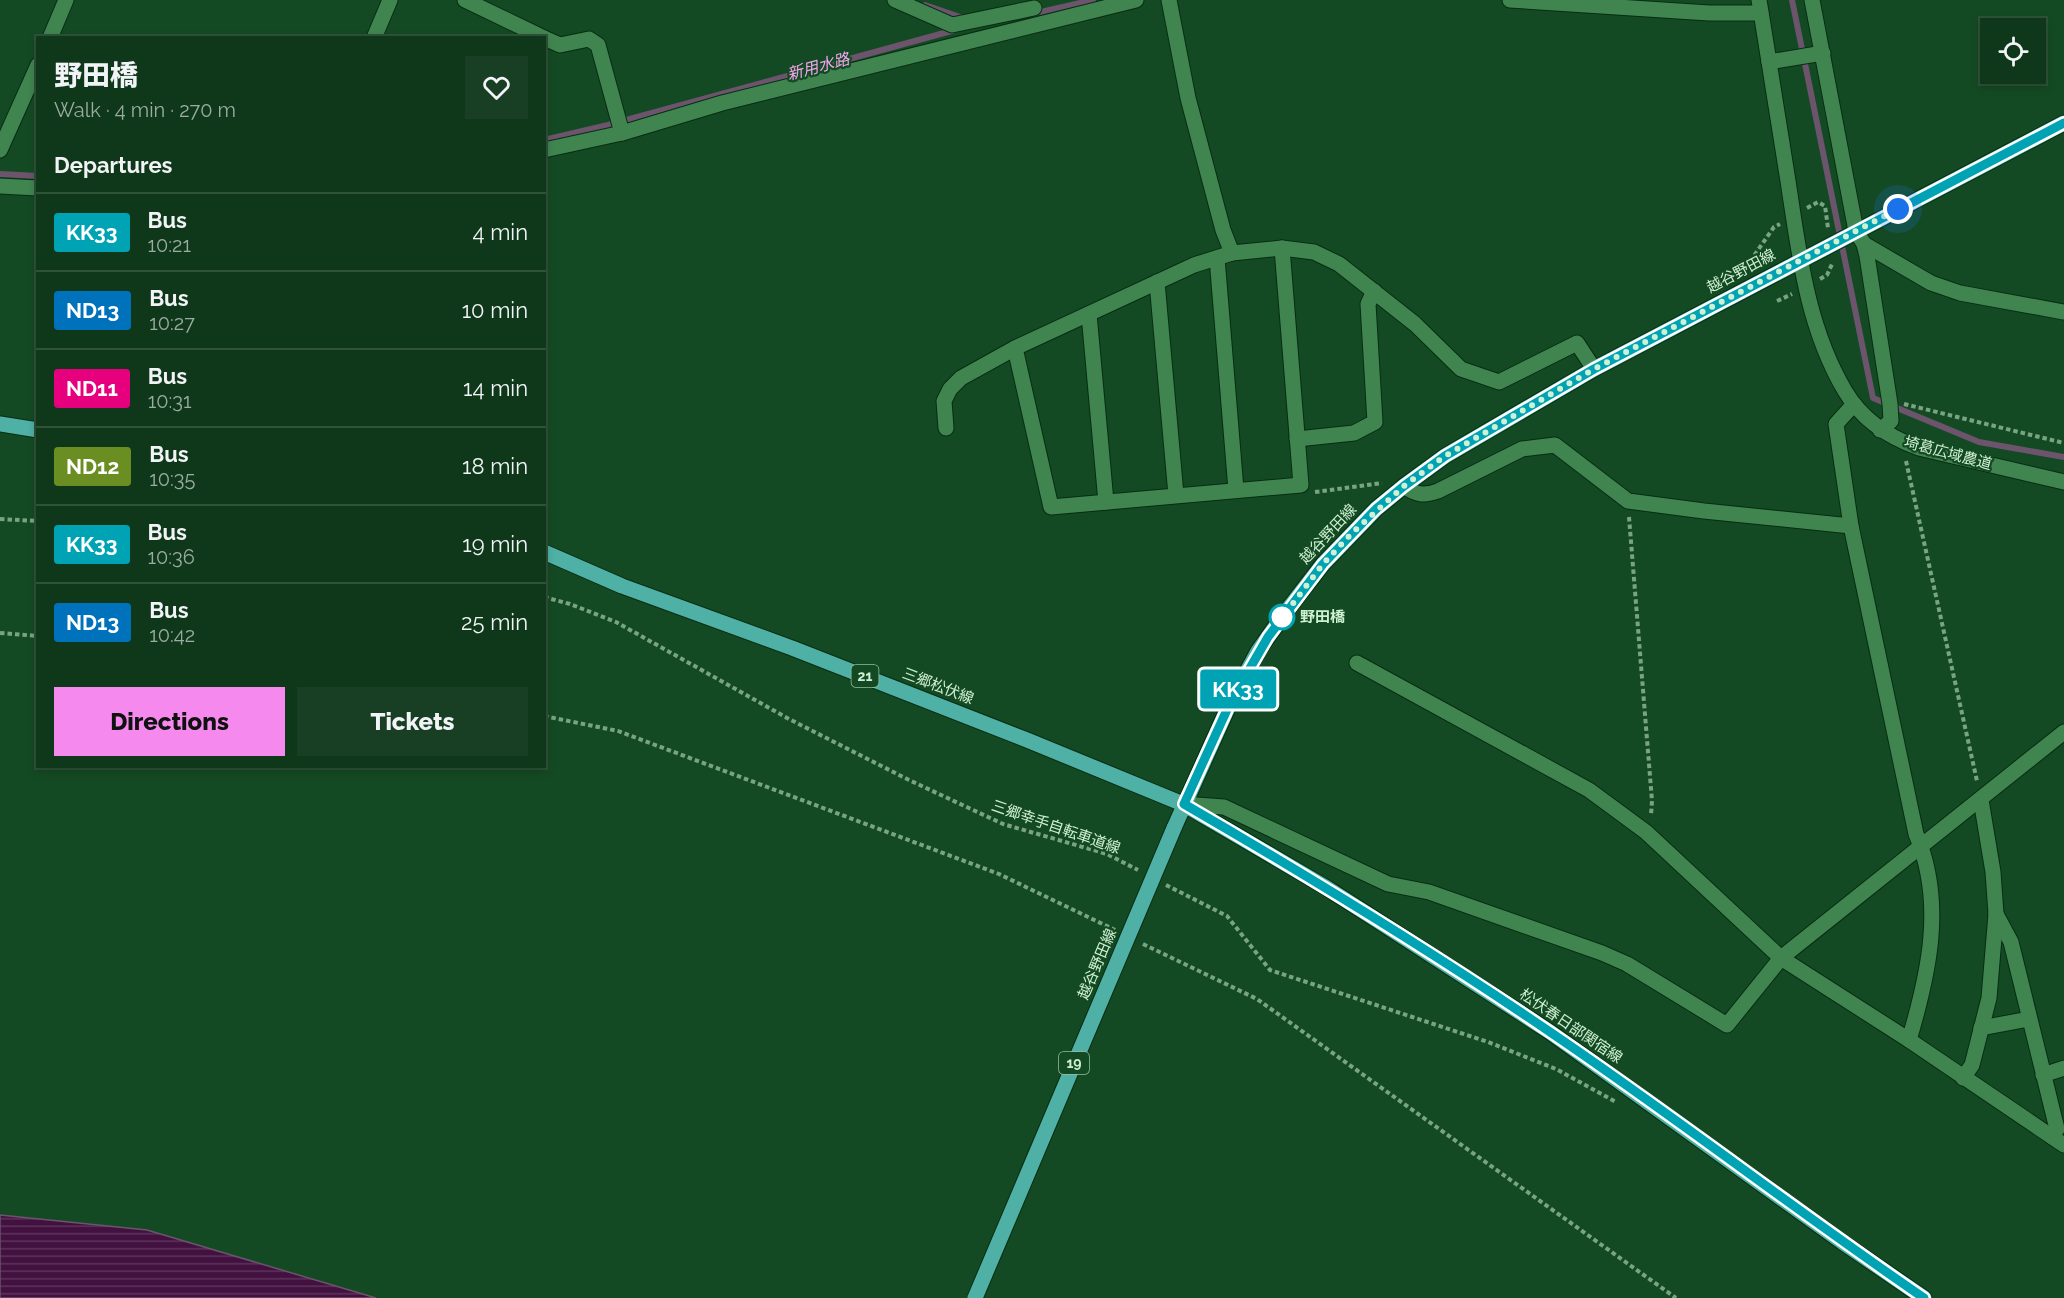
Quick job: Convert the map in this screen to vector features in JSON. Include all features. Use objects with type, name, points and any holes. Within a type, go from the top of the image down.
[{"type":"main road","name":"越谷野田線","points":[[975,1298],[1184,804],[1231,701],[1270,634],[1323,564],[1376,509],[1445,456],[1594,369],[1800,261],[1860,237],[2064,123]]},
{"type":"main road","points":[[0,424],[36,430]]},
{"type":"main road","name":"三郷松伏線","points":[[546,553],[622,586],[814,656],[1184,804]]},
{"type":"main road","name":"松伏春日部関宿線","points":[[1184,804],[1327,888],[1550,1032],[1842,1242],[1924,1298]]},
{"type":"street","points":[[51,36],[66,0]]},
{"type":"street","points":[[375,36],[390,0]]},
{"type":"street","points":[[465,0],[540,36]]},
{"type":"street","points":[[895,0],[952,25],[1036,4],[1034,25]]},
{"type":"street","points":[[546,150],[622,133],[722,103],[1136,0]]},
{"type":"street","points":[[1169,0],[1188,98],[1223,230],[1236,490]]},
{"type":"street","points":[[1510,0],[1707,7],[1760,6]]},
{"type":"street","points":[[1812,0],[1817,54],[1860,237],[1890,404],[1891,421],[1880,430]]},
{"type":"street","name":"埼葛広域農道","points":[[1760,6],[1800,261],[1811,310],[1826,351],[1845,392],[1880,430],[1902,442],[2064,482]]},
{"type":"street","points":[[546,39],[560,45],[589,39],[598,45],[622,133]]},
{"type":"street","points":[[1769,62],[1817,54]]},
{"type":"street","points":[[0,150],[36,69]]},
{"type":"street","points":[[0,186],[36,188]]},
{"type":"street","points":[[1860,237],[1931,283],[1960,293],[2064,312]]},
{"type":"street","points":[[1016,348],[1051,507],[1301,485],[1282,248]]},
{"type":"street","points":[[946,428],[944,401],[950,388],[961,378],[1016,348],[1157,282],[1225,256],[1282,248],[1314,252],[1339,264],[1415,324],[1461,369],[1499,382],[1577,343],[1594,369]]},
{"type":"street","points":[[1157,282],[1176,495]]},
{"type":"street","points":[[1297,439],[1354,433],[1375,422],[1368,304],[1374,291]]},
{"type":"street","points":[[1089,314],[1106,502]]},
{"type":"street","points":[[1854,404],[1836,424],[1851,526],[1916,834],[1922,847],[1931,900],[1932,943],[1924,990],[1909,1040]]},
{"type":"street","points":[[1404,486],[1413,493],[1425,495],[1438,491],[1522,449],[1556,445],[1628,501],[1851,526]]},
{"type":"street","points":[[1357,663],[1589,790],[1646,832],[1781,958],[1909,1040],[2058,1141]]},
{"type":"street","points":[[1184,804],[1224,807],[1388,884],[1429,892],[1602,953],[1627,964],[1727,1025],[1781,958],[2064,732]]},
{"type":"street","points":[[1963,1078],[1971,1065],[1989,998],[1996,914],[1993,872],[1981,800]]},
{"type":"street","points":[[1996,914],[2011,942],[2058,1141]]},
{"type":"street","points":[[1981,1028],[2029,1019]]},
{"type":"street","points":[[2043,1075],[2064,1068]]},
{"type":"path","points":[[1890,404],[1910,405],[2064,443]]},
{"type":"path","points":[[1902,442],[1981,800]]},
{"type":"path","points":[[1306,494],[1385,483]]},
{"type":"path","points":[[1628,501],[1652,801]]},
{"type":"path","points":[[0,519],[36,521]]},
{"type":"path","name":"三郷幸手自転車道線","points":[[546,598],[570,604],[616,622],[789,719],[919,785],[1003,824],[1107,854],[1145,874]]},
{"type":"path","points":[[0,633],[36,636]]},
{"type":"path","points":[[546,716],[618,731],[999,874],[1118,931]]},
{"type":"path","points":[[1165,884],[1227,916],[1270,970],[1488,1042],[1556,1069]]},
{"type":"path","points":[[1139,942],[1257,999],[1676,1298]]},
{"type":"shaded area","points":[[0,1215],[147,1230],[376,1298],[0,1298]]},
{"type":"waterway","name":"新用水路","points":[[1032,14],[1093,0]]},
{"type":"waterway","points":[[1792,0],[1873,398],[1979,442],[2064,457]]},
{"type":"waterway","points":[[925,5],[963,18]]},
{"type":"waterway","name":"新用水路","points":[[546,140],[608,125],[955,30]]},
{"type":"waterway","name":"新用水路","points":[[0,174],[36,176]]},
{"type":"bus line","name":"KK33","points":[[1924,1298],[1842,1242],[1550,1032],[1327,888],[1184,804],[1231,701],[1258,651],[1323,564],[1376,509],[1404,486],[1445,456],[1594,369],[2064,123]]},
{"type":"place","name":"野田橋","points":[[1282,617]]},
{"type":"route","points":[[1282,617],[1278,623],[1323,564],[1376,509],[1445,456],[1594,369],[1898,209]]}]
